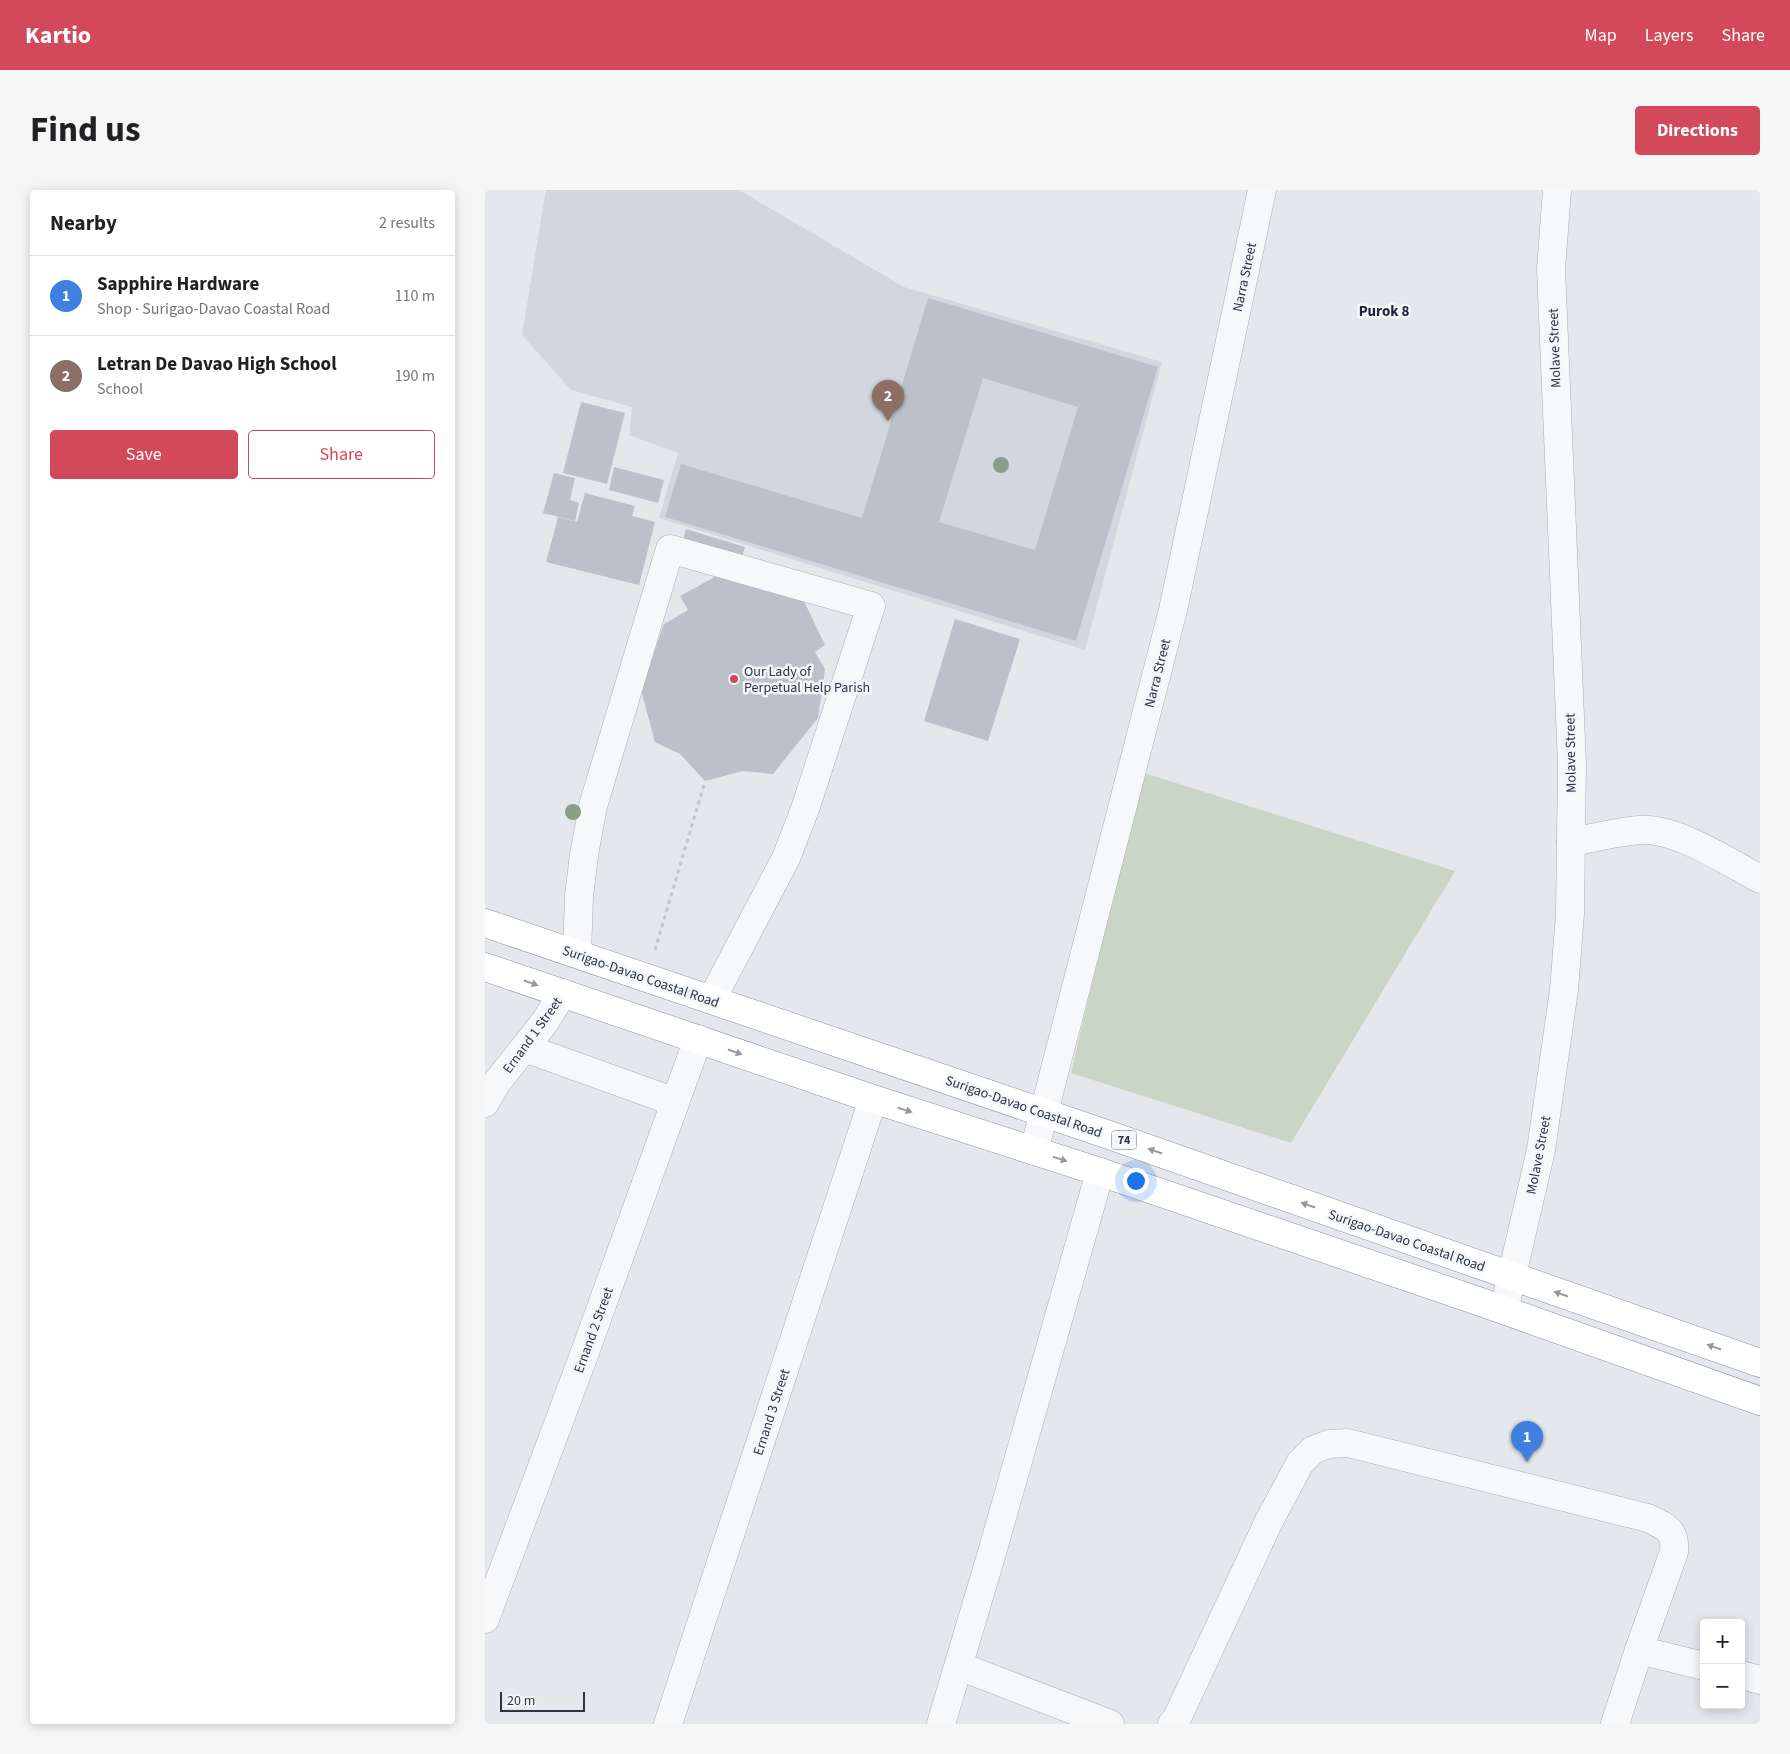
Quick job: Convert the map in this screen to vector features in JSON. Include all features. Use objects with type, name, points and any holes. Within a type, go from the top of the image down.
[{"type":"highway","name":"Surigao-Davao Coastal Road","points":[[485,923],[1112,1136],[1760,1363]]},
{"type":"highway","points":[[563,993],[577,954]]},
{"type":"highway","points":[[485,967],[873,1100],[1100,1172],[1760,1400]]},
{"type":"highway","points":[[698,1039],[712,999]]},
{"type":"street","name":"Narra Street","points":[[1034,1151],[1173,610],[1262,190]]},
{"type":"street","name":"Molave Street","points":[[1504,1310],[1541,1150],[1564,990],[1570,914],[1572,764],[1551,269],[1557,190]]},
{"type":"street","points":[[577,954],[579,896],[593,806],[669,549],[871,606],[805,809],[792,842],[712,999]]},
{"type":"street","points":[[1571,842],[1641,830],[1665,834],[1689,841],[1760,879]]},
{"type":"street","name":"Ernand 1 Street","points":[[485,1102],[497,1082],[544,1023],[563,993]]},
{"type":"street","name":"Ernand 2 Street","points":[[485,1619],[582,1361],[698,1039]]},
{"type":"street","points":[[525,1048],[675,1102]]},
{"type":"street","name":"Ernand 3 Street","points":[[668,1724],[873,1100]]},
{"type":"street","points":[[941,1724],[1100,1172]]},
{"type":"street","points":[[1172,1724],[1177,1718],[1269,1520],[1290,1481],[1301,1463],[1313,1450],[1329,1444],[1348,1444],[1639,1515],[1669,1529],[1673,1536],[1674,1552],[1615,1724]]},
{"type":"street","points":[[1639,1650],[1700,1665]]},
{"type":"street","points":[[959,1666],[1110,1724]]},
{"type":"street","points":[[1745,1676],[1760,1680]]},
{"type":"path","points":[[647,977],[705,781]]},
{"type":"shaded area","points":[[546,190],[739,190],[904,287],[1162,362],[1085,650],[659,518],[678,453],[629,435],[632,407],[571,390],[522,335]]},
{"type":"green space","points":[[1141,772],[1455,871],[1291,1143],[1071,1073]]},
{"type":"building","points":[[928,298],[1158,367],[1076,641],[665,517],[681,464],[862,518]],"holes":[[[983,378],[1078,407],[1035,550],[939,522]]]},
{"type":"building","points":[[581,402],[625,413],[607,484],[563,473]]},
{"type":"building","points":[[614,467],[664,480],[658,503],[609,490]]},
{"type":"building","points":[[554,473],[575,478],[570,500],[579,503],[575,521],[543,513]]},
{"type":"building","points":[[585,493],[635,506],[632,516],[655,522],[639,585],[546,562],[558,517],[577,522]]},
{"type":"building","points":[[686,529],[745,547],[740,563],[682,546]]},
{"type":"building","name":"Our Lady of Perpetual Help Parish","points":[[724,572],[800,593],[825,645],[815,652],[825,669],[818,718],[773,774],[743,771],[705,781],[680,754],[655,742],[641,690],[664,624],[688,610],[680,596]]},
{"type":"building","points":[[955,619],[1020,639],[988,741],[924,721]]},
{"type":"place","name":"Letran De Davao High School","points":[[888,421]]},
{"type":"place","name":"Our Lady of Perpetual Help Parish","points":[[734,679]]},
{"type":"place","name":"Sapphire Hardware","points":[[1527,1462]]},
{"type":"district","name":"Purok 8","points":[[1384,311]]}]
